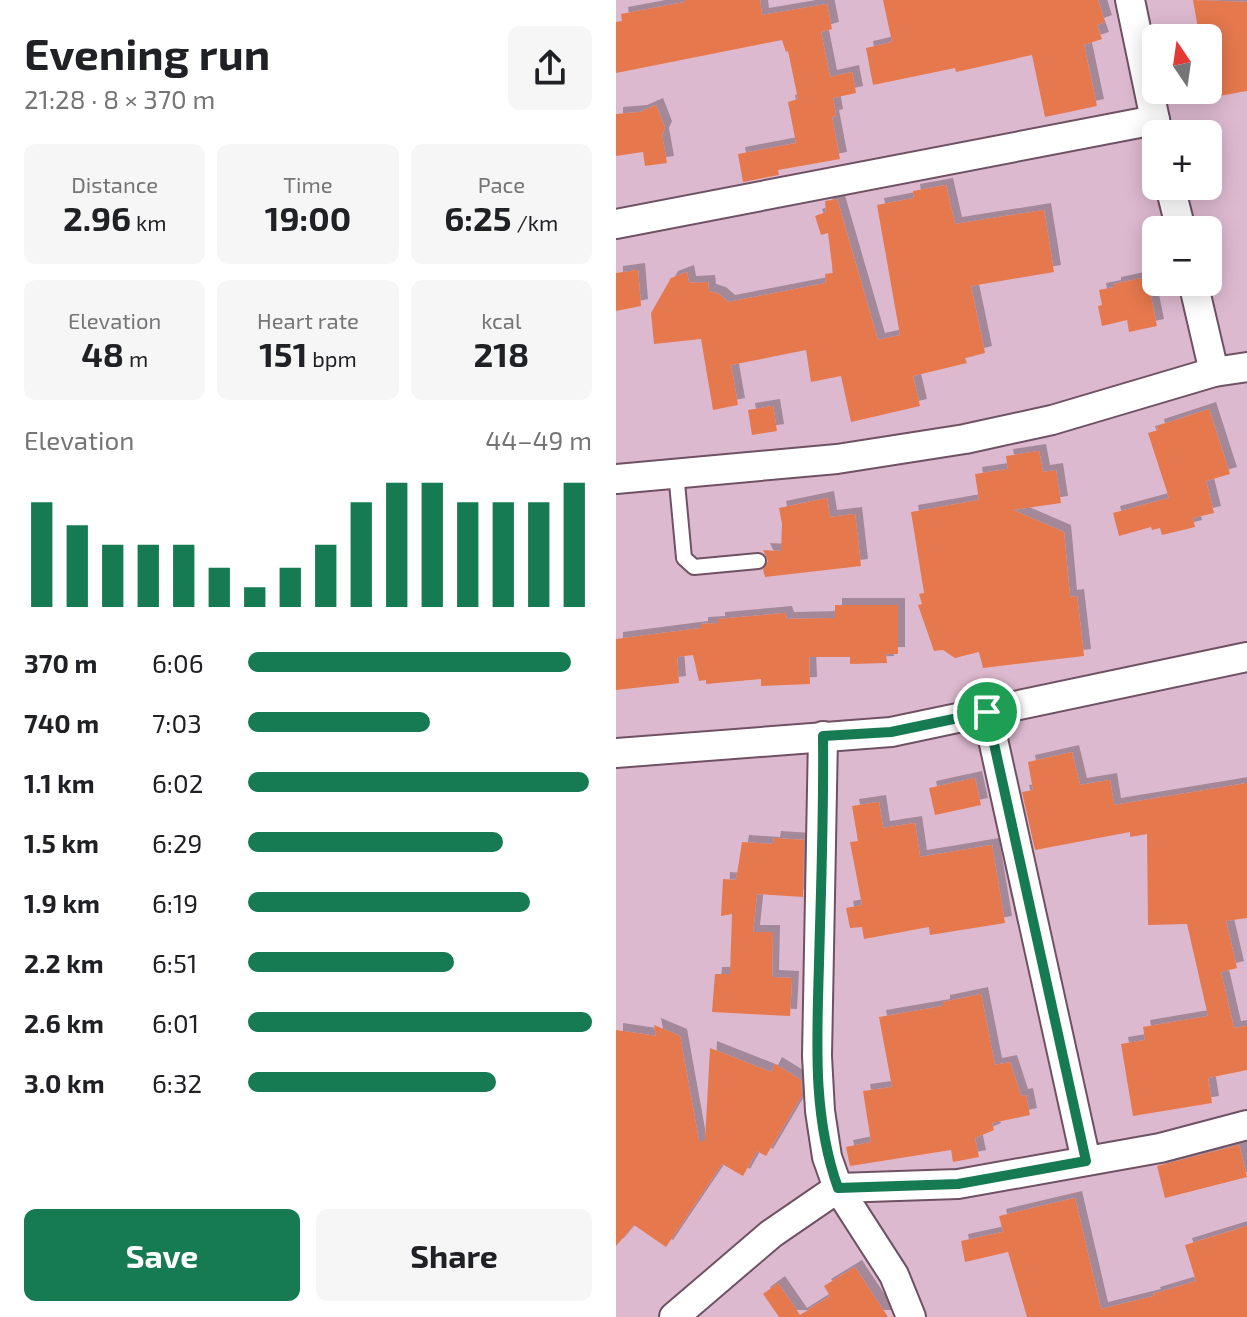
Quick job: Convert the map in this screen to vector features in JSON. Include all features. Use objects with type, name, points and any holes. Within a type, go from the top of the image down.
[{"type":"street","points":[[1130,0],[1156,120]]},
{"type":"street","points":[[616,224],[1142,130]]},
{"type":"street","points":[[1196,296],[1214,372]]},
{"type":"street","points":[[616,479],[837,459],[965,439],[1052,420],[1214,372],[1247,367]]},
{"type":"street","points":[[616,753],[891,732],[1247,657]]},
{"type":"street","points":[[987,712],[1086,1161]]},
{"type":"street","points":[[823,736],[817,1056],[822,1127],[827,1157],[838,1188],[894,1275],[911,1317]]},
{"type":"street","points":[[674,1317],[771,1234],[838,1188],[958,1184],[1160,1148],[1247,1125]]},
{"type":"lane","points":[[676,472],[684,558],[694,567],[758,561]]},
{"type":"building","points":[[684,0],[760,0],[762,15],[827,4],[832,29],[821,32],[830,77],[852,72],[856,93],[833,98],[836,116],[832,117],[840,159],[778,170],[779,175],[743,182],[738,154],[796,143],[788,102],[798,99],[788,51],[782,40],[616,73],[616,22],[622,21],[621,14]]},
{"type":"building","points":[[883,0],[1098,0],[1105,22],[1097,25],[1102,39],[1084,45],[1097,106],[1045,117],[1032,55],[956,72],[955,68],[873,85],[866,48],[892,42]]},
{"type":"building","points":[[1193,0],[1247,2],[1247,91],[1222,95],[1222,24],[1197,24]]},
{"type":"building","points":[[656,105],[665,128],[662,135],[667,163],[645,166],[643,152],[616,156],[616,114],[640,112]]},
{"type":"building","points":[[946,185],[955,224],[1044,210],[1054,272],[971,286],[985,353],[965,358],[967,363],[913,376],[920,406],[851,422],[841,376],[811,382],[806,350],[731,365],[738,405],[713,410],[701,339],[654,344],[651,313],[671,278],[687,272],[689,283],[708,282],[709,291],[719,294],[728,302],[826,283],[825,274],[833,273],[828,233],[821,235],[815,216],[826,212],[825,201],[837,199],[878,340],[900,335],[877,205],[914,198],[913,191]]},
{"type":"building","points":[[638,270],[641,306],[616,311],[616,273]]},
{"type":"building","points":[[1142,278],[1142,296],[1151,296],[1157,326],[1129,332],[1127,320],[1102,326],[1099,290],[1114,287],[1114,284]]},
{"type":"building","points":[[773,406],[777,431],[752,435],[748,410]]},
{"type":"building","points":[[1209,409],[1230,474],[1206,481],[1214,513],[1193,518],[1195,527],[1162,535],[1160,528],[1152,530],[1151,527],[1119,536],[1113,513],[1169,498],[1148,433],[1158,430],[1157,426]]},
{"type":"building","points":[[1039,451],[1043,472],[1056,470],[1061,503],[1013,510],[1064,532],[1070,597],[1077,596],[1084,656],[983,668],[979,652],[955,658],[943,650],[934,651],[918,605],[922,604],[919,594],[924,593],[911,512],[979,500],[975,474],[1008,469],[1006,456]]},
{"type":"building","points":[[827,498],[830,517],[855,514],[861,566],[765,577],[763,569],[768,561],[763,550],[781,551],[779,508]]},
{"type":"building","points":[[835,605],[898,605],[898,654],[886,654],[887,663],[850,664],[850,657],[809,657],[810,684],[761,686],[761,679],[706,684],[706,680],[699,681],[693,655],[677,657],[679,683],[616,690],[616,639],[701,628],[701,624],[718,623],[718,619],[785,613],[787,619],[835,618]]},
{"type":"building","points":[[1072,752],[1080,785],[1110,780],[1114,805],[1247,783],[1247,918],[1226,921],[1237,968],[1221,972],[1234,1028],[1247,1026],[1247,1070],[1208,1078],[1212,1103],[1133,1116],[1121,1044],[1145,1040],[1143,1027],[1208,1016],[1187,924],[1148,925],[1147,834],[1130,837],[1130,832],[1035,850],[1022,792],[1033,790],[1028,762]]},
{"type":"building","points":[[975,778],[981,805],[935,815],[929,788]]},
{"type":"building","points":[[879,802],[883,828],[915,823],[920,857],[992,845],[1005,923],[930,935],[929,927],[864,939],[862,927],[850,928],[846,908],[862,905],[850,842],[858,841],[852,806]]},
{"type":"building","points":[[774,838],[804,840],[803,897],[757,894],[753,932],[773,932],[772,977],[792,978],[790,1016],[712,1012],[715,974],[730,974],[732,914],[721,916],[723,879],[736,880],[742,842],[773,844]]},
{"type":"building","points":[[981,994],[995,1065],[1010,1062],[1021,1096],[1026,1095],[1030,1115],[992,1123],[994,1130],[975,1138],[979,1157],[953,1162],[951,1150],[850,1166],[846,1147],[871,1142],[863,1091],[892,1087],[879,1017],[943,1006],[943,1002]]},
{"type":"building","points":[[654,1025],[680,1036],[699,1141],[705,1141],[710,1048],[771,1072],[775,1064],[801,1080],[802,1095],[766,1156],[757,1151],[743,1176],[722,1164],[666,1247],[634,1225],[616,1246],[616,1030],[656,1036]]},
{"type":"building","points":[[1239,1145],[1247,1177],[1165,1198],[1157,1166]]},
{"type":"building","points":[[1075,1198],[1101,1309],[1154,1296],[1196,1281],[1185,1245],[1247,1226],[1247,1317],[1027,1317],[1008,1252],[965,1262],[961,1241],[1003,1232],[999,1216]]},
{"type":"building","points":[[855,1267],[888,1317],[779,1317],[763,1294],[778,1283],[800,1315],[830,1296],[824,1286]]},
{"type":"route","points":[[987,712],[1086,1161],[958,1184],[838,1188],[827,1157],[820,1111],[817,1056],[823,736],[891,732],[987,712]]}]
